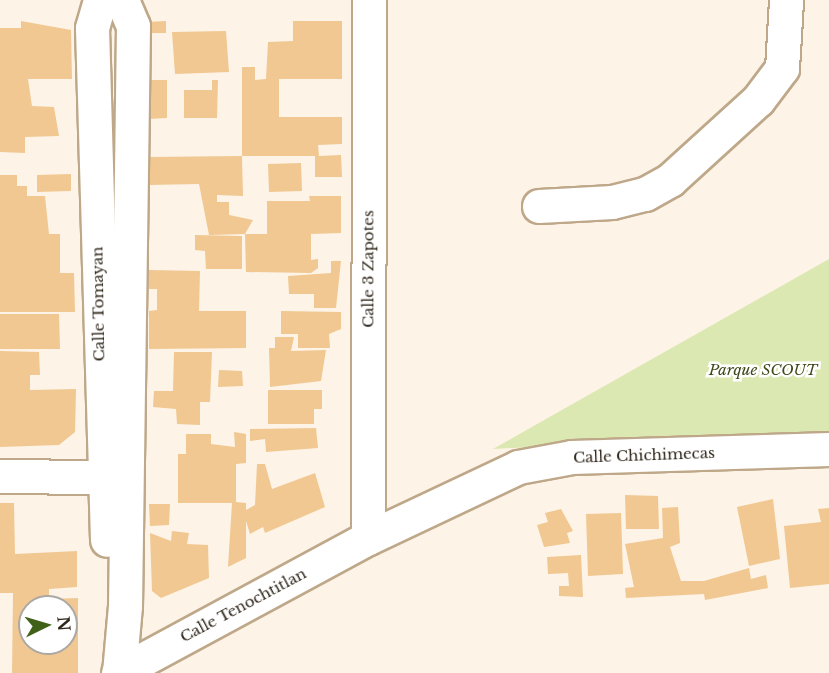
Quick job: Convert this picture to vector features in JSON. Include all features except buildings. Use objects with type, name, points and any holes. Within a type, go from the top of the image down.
[{"type":"street","name":"Calle Tomayan","points":[[100,0],[92,28],[101,477],[109,559],[124,606]]},
{"type":"street","name":"Calle Tomayan","points":[[118,673],[124,606],[134,26],[122,0]]},
{"type":"street","name":"Calle 3 Zapotes","points":[[368,538],[369,0]]},
{"type":"street","points":[[539,206],[612,202],[645,194],[670,180],[758,100],[782,68],[786,0]]},
{"type":"street","name":"Calle Chichimecas","points":[[368,538],[518,467],[573,457],[829,449]]},
{"type":"street","points":[[0,476],[101,477]]},
{"type":"street","name":"Calle Tenochtitlan","points":[[118,673],[368,538]]},
{"type":"green space","name":"Parque SCOUT","points":[[829,259],[829,431],[493,449]]}]
